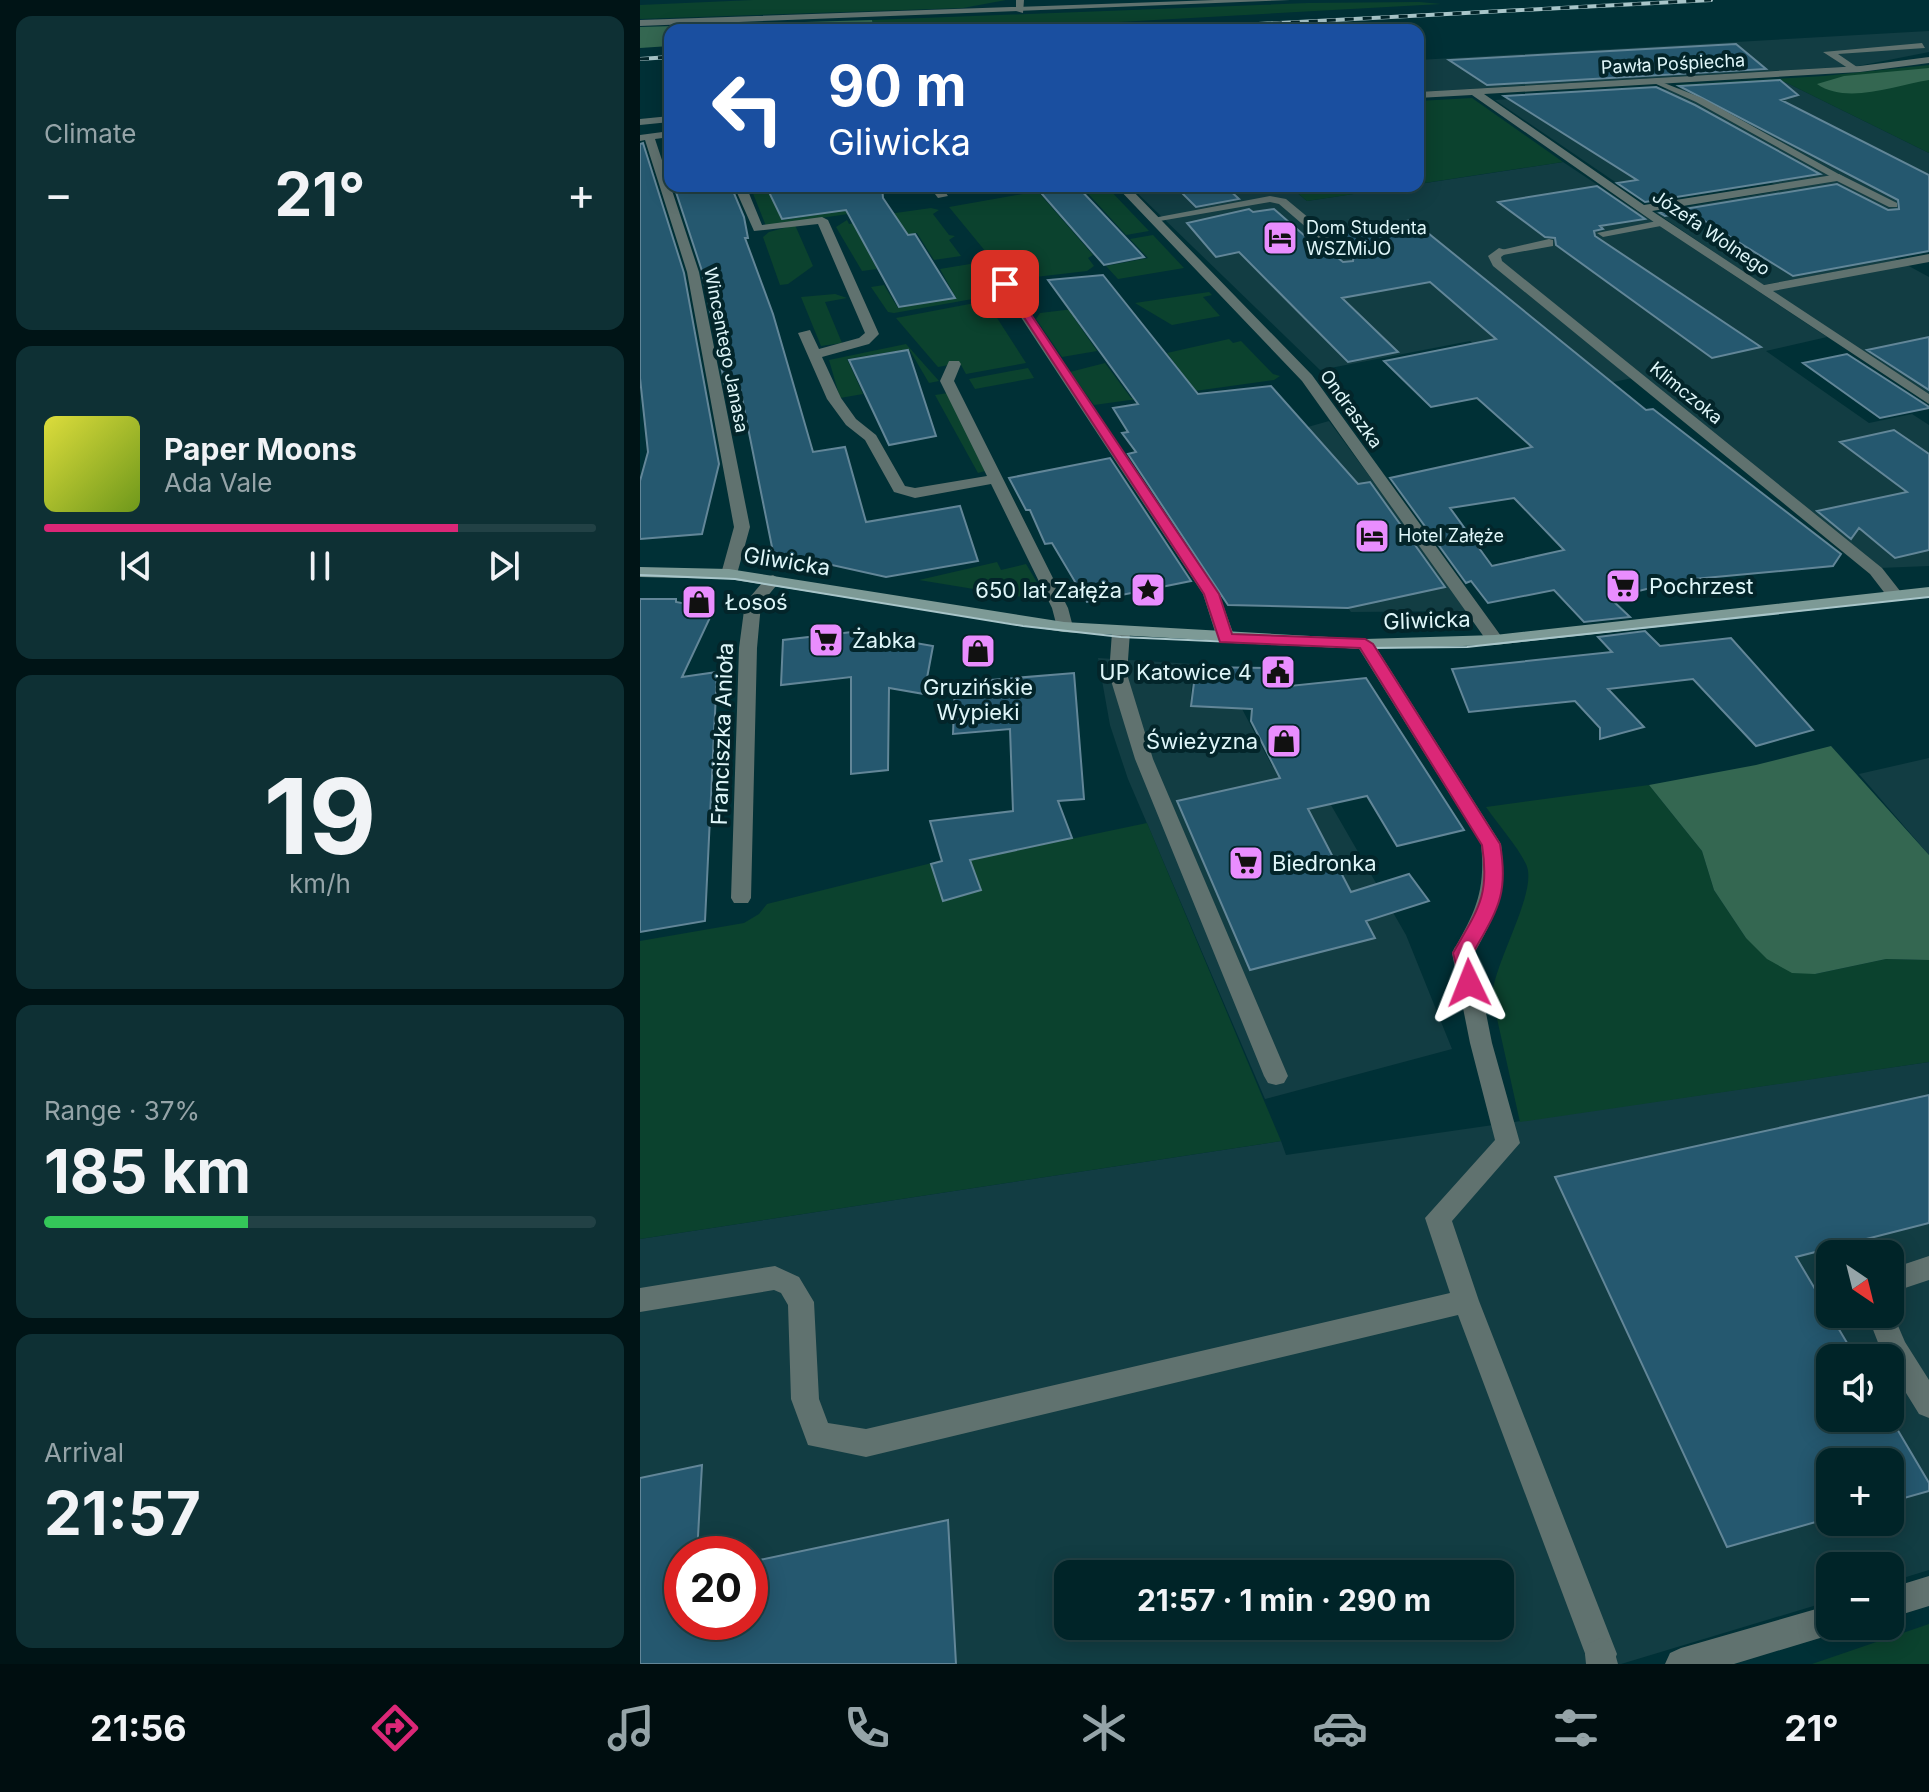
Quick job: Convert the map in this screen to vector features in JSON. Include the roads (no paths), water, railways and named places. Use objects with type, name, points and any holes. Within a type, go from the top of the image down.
[{"type":"street","points":[[1020,0],[1020,11]]},
{"type":"street","points":[[640,23],[1286,0]]},
{"type":"street","points":[[1854,69],[1828,52],[1922,46]]},
{"type":"street","name":"Pawła Pośpiecha","points":[[1424,95],[1854,69],[1929,60]]},
{"type":"street","points":[[1657,81],[1699,100],[1893,205]]},
{"type":"street","name":"Józefa Wolnego","points":[[1475,92],[1662,223],[1929,400]]},
{"type":"street","points":[[640,122],[664,120]]},
{"type":"street","points":[[644,137],[664,135]]},
{"type":"street","name":"Wincentego Janasa","points":[[644,137],[664,179]]},
{"type":"street","points":[[1642,209],[1839,177]]},
{"type":"street","name":"Wincentego Janasa","points":[[669,192],[693,272],[742,527],[729,574]]},
{"type":"street","points":[[743,192],[758,229],[822,220],[872,334],[864,341],[814,355]]},
{"type":"street","name":"Ondraszka","points":[[1128,192],[1307,378],[1495,640]]},
{"type":"street","points":[[1154,219],[1270,199],[1282,201],[1347,256]]},
{"type":"street","points":[[1603,233],[1662,223]]},
{"type":"street","name":"Klimczoka","points":[[1549,243],[1503,251],[1494,256],[1497,263],[1876,571],[1896,596]]},
{"type":"street","points":[[1762,289],[1929,258]]},
{"type":"street","points":[[1005,284],[1211,594],[1226,638]]},
{"type":"street","points":[[805,333],[834,399],[851,422],[871,438],[899,489],[915,493],[995,479]]},
{"type":"street","points":[[954,364],[947,381],[1060,608],[1064,627]]},
{"type":"street","name":"Gliwicka","points":[[640,572],[729,574],[1064,627],[1365,644],[1495,640],[1929,592]]},
{"type":"street","name":"Franciszka Anioła","points":[[741,898],[748,648],[753,603],[773,580]]},
{"type":"street","points":[[1121,632],[1118,674],[1144,759],[1276,1076]]},
{"type":"street","points":[[1365,644],[1491,844],[1496,876],[1488,909],[1463,953],[1481,1043],[1508,1143],[1438,1218],[1466,1301],[1602,1659]]},
{"type":"street","points":[[1904,1276],[1929,1268]]},
{"type":"street","points":[[640,1300],[775,1278],[790,1285],[801,1302],[805,1399],[818,1435],[866,1443],[1466,1301]]},
{"type":"street","points":[[1886,1328],[1894,1349],[1929,1405]]},
{"type":"street","points":[[1904,1599],[1929,1591]]},
{"type":"street","points":[[1681,1664],[1816,1624]]},
{"type":"tram line","points":[[640,575],[735,579],[1023,626],[1121,637],[1368,648],[1467,647],[1929,597]]},
{"type":"railway","points":[[1260,24],[1711,0]]},
{"type":"railway","points":[[640,59],[664,57]]},
{"type":"place","name":"Dom Studenta WSZMiJO","points":[[1280,238]]},
{"type":"place","name":"Hotel Załęże","points":[[1372,536]]},
{"type":"place","name":"Pochrzest","points":[[1623,586]]},
{"type":"place","name":"650 lat Załęża","points":[[1148,590]]},
{"type":"place","name":"Łosoś","points":[[699,602]]},
{"type":"place","name":"Żabka","points":[[826,640]]},
{"type":"place","name":"Gruzińskie Wypieki","points":[[978,651]]},
{"type":"place","name":"UP Katowice 4","points":[[1278,672]]},
{"type":"place","name":"Świeżyzna","points":[[1284,741]]},
{"type":"place","name":"Biedronka","points":[[1246,863]]}]
